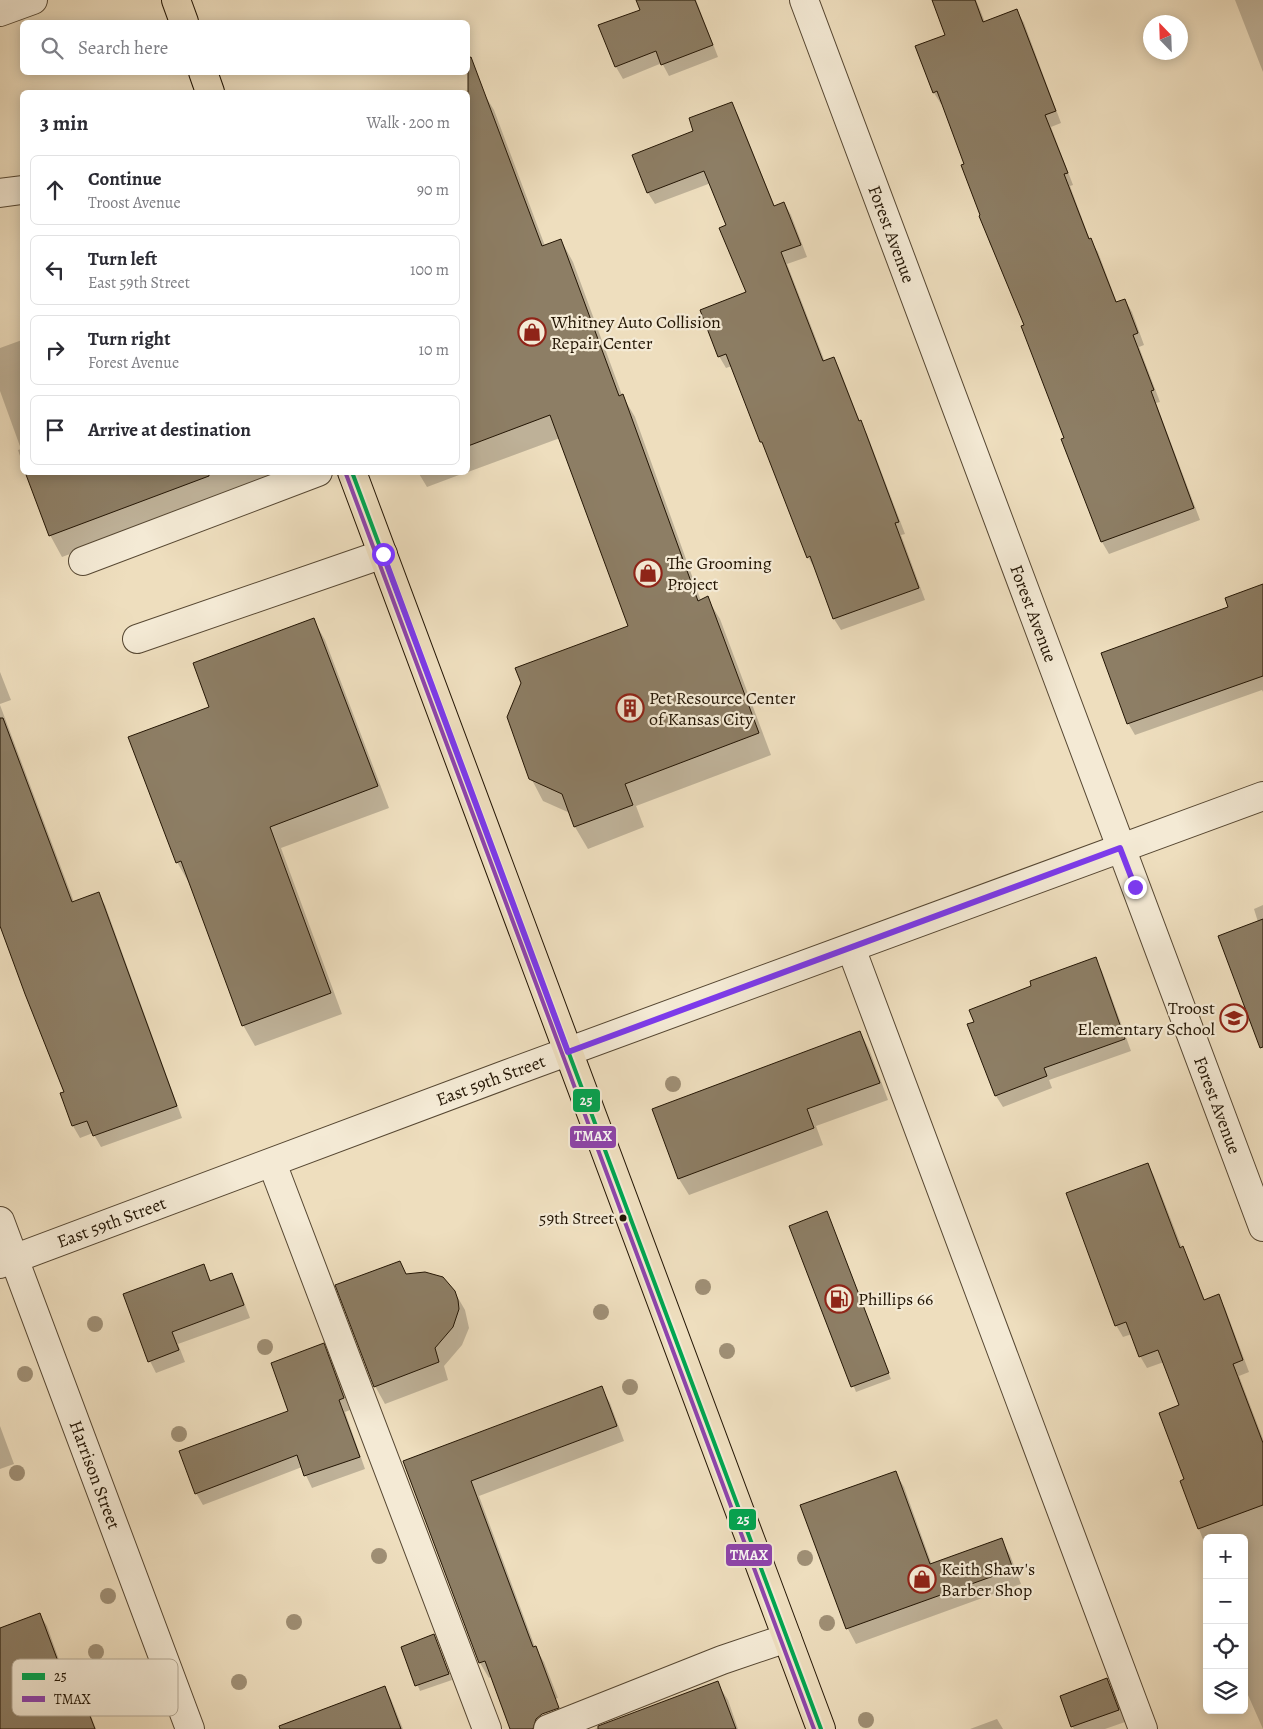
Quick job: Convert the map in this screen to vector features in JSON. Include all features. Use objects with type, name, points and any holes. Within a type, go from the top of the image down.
[{"type":"main road","points":[[176,0],[183,20]]},
{"type":"main road","points":[[204,75],[209,90]]},
{"type":"main road","points":[[353,475],[821,1729]]},
{"type":"street","points":[[0,12],[32,0]]},
{"type":"street","name":"Forest Avenue","points":[[804,0],[1263,1226]]},
{"type":"street","points":[[0,192],[20,190]]},
{"type":"street","points":[[83,561],[310,475]]},
{"type":"street","points":[[136,639],[383,554]]},
{"type":"street","name":"East 59th Street","points":[[7,1261],[1263,796]]},
{"type":"street","points":[[851,948],[1142,1729]]},
{"type":"street","points":[[272,1163],[487,1729]]},
{"type":"street","name":"Harrison Street","points":[[0,1221],[7,1261],[163,1659]]},
{"type":"street","points":[[548,1729],[722,1660],[787,1638]]},
{"type":"street","name":"Harrison Street","points":[[178,1698],[190,1729]]},
{"type":"building","points":[[636,0],[695,0],[713,45],[661,65],[656,51],[615,67],[598,25],[640,10]]},
{"type":"building","points":[[932,0],[975,0],[983,22],[1017,9],[1056,111],[1045,115],[1068,173],[1064,174],[1116,302],[1125,299],[1138,333],[1133,335],[1154,390],[1151,391],[1194,508],[1101,542],[1061,439],[1064,438],[1021,326],[1024,325],[979,216],[961,165],[964,164],[937,91],[933,93],[915,46],[945,35]]},
{"type":"building","points":[[470,57],[542,246],[561,239],[619,396],[623,394],[698,601],[708,596],[759,733],[625,784],[633,805],[574,827],[562,794],[529,779],[507,717],[521,683],[515,668],[628,626],[550,415],[470,445],[470,90],[468,90],[468,75],[470,75]]},
{"type":"building","points":[[732,102],[774,206],[784,202],[801,245],[781,252],[823,361],[834,357],[859,421],[861,420],[899,522],[895,523],[919,588],[833,619],[810,556],[807,558],[726,354],[718,357],[700,310],[746,292],[719,228],[726,225],[704,171],[647,193],[632,155],[693,131],[689,118]]},
{"type":"building","points":[[26,475],[209,475],[209,476],[49,536]]},
{"type":"building","points":[[1263,584],[1263,676],[1127,724],[1101,653],[1228,607],[1225,598]]},
{"type":"building","points":[[314,618],[378,786],[270,827],[331,993],[242,1026],[181,861],[176,863],[128,737],[209,707],[193,663]]},
{"type":"building","points":[[0,718],[3,718],[72,902],[99,892],[177,1106],[93,1136],[87,1121],[72,1126],[60,1093],[64,1092],[0,926]]},
{"type":"building","name":"Troost Elementary School","points":[[1263,919],[1263,1047],[1260,1048],[1218,936]]},
{"type":"building","points":[[1096,957],[1125,1039],[1044,1068],[1047,1076],[995,1096],[967,1024],[974,1022],[969,1010],[1031,986],[1030,981]]},
{"type":"building","points":[[860,1031],[880,1083],[807,1109],[814,1128],[678,1179],[652,1109]]},
{"type":"building","points":[[1148,1163],[1180,1248],[1183,1246],[1204,1300],[1219,1294],[1243,1360],[1233,1364],[1263,1443],[1263,1505],[1198,1529],[1180,1481],[1184,1479],[1159,1413],[1179,1405],[1158,1350],[1139,1357],[1126,1322],[1115,1326],[1066,1193]]},
{"type":"building","name":"Phillips 66","points":[[827,1211],[889,1373],[851,1387],[789,1226]]},
{"type":"building","points":[[400,1261],[406,1274],[425,1272],[443,1277],[455,1291],[459,1309],[453,1327],[435,1348],[439,1362],[374,1387],[335,1285]]},
{"type":"building","points":[[204,1264],[210,1281],[232,1273],[244,1305],[172,1332],[179,1350],[148,1362],[123,1294]]},
{"type":"building","points":[[324,1343],[344,1398],[339,1400],[360,1457],[304,1476],[297,1455],[195,1494],[179,1451],[288,1411],[271,1363]]},
{"type":"building","points":[[602,1386],[617,1426],[471,1481],[533,1647],[536,1646],[559,1708],[542,1714],[536,1719],[533,1729],[510,1729],[485,1661],[479,1663],[403,1461]]},
{"type":"building","points":[[896,1471],[930,1564],[1002,1538],[1013,1569],[846,1629],[800,1505]]},
{"type":"building","points":[[40,1613],[57,1659],[12,1659],[12,1716],[90,1716],[95,1729],[0,1729],[0,1628]]},
{"type":"building","points":[[434,1634],[449,1674],[415,1686],[401,1647]]},
{"type":"building","points":[[1107,1678],[1119,1710],[1071,1727],[1060,1696]]},
{"type":"building","points":[[718,1681],[736,1729],[598,1729],[598,1726]]},
{"type":"building","points":[[385,1686],[401,1729],[280,1729],[279,1726]]},
{"type":"transit line","name":"TMAX","points":[[346,475],[814,1729]]},
{"type":"transit line","name":"25","points":[[353,475],[821,1729]]},
{"type":"place","name":"Whitney Auto Collision Repair Center","points":[[532,332]]},
{"type":"place","name":"The Grooming Project","points":[[648,573]]},
{"type":"place","name":"Pet Resource Center of Kansas City","points":[[630,708]]},
{"type":"place","name":"Troost Elementary School","points":[[1234,1018]]},
{"type":"place","name":"59th Street","points":[[623,1218]]},
{"type":"place","name":"Phillips 66","points":[[839,1299]]},
{"type":"place","name":"Keith Shaw's Barber Shop","points":[[922,1579]]},
{"type":"route","points":[[383,554],[568,1052],[1120,848],[1135,887]]}]
